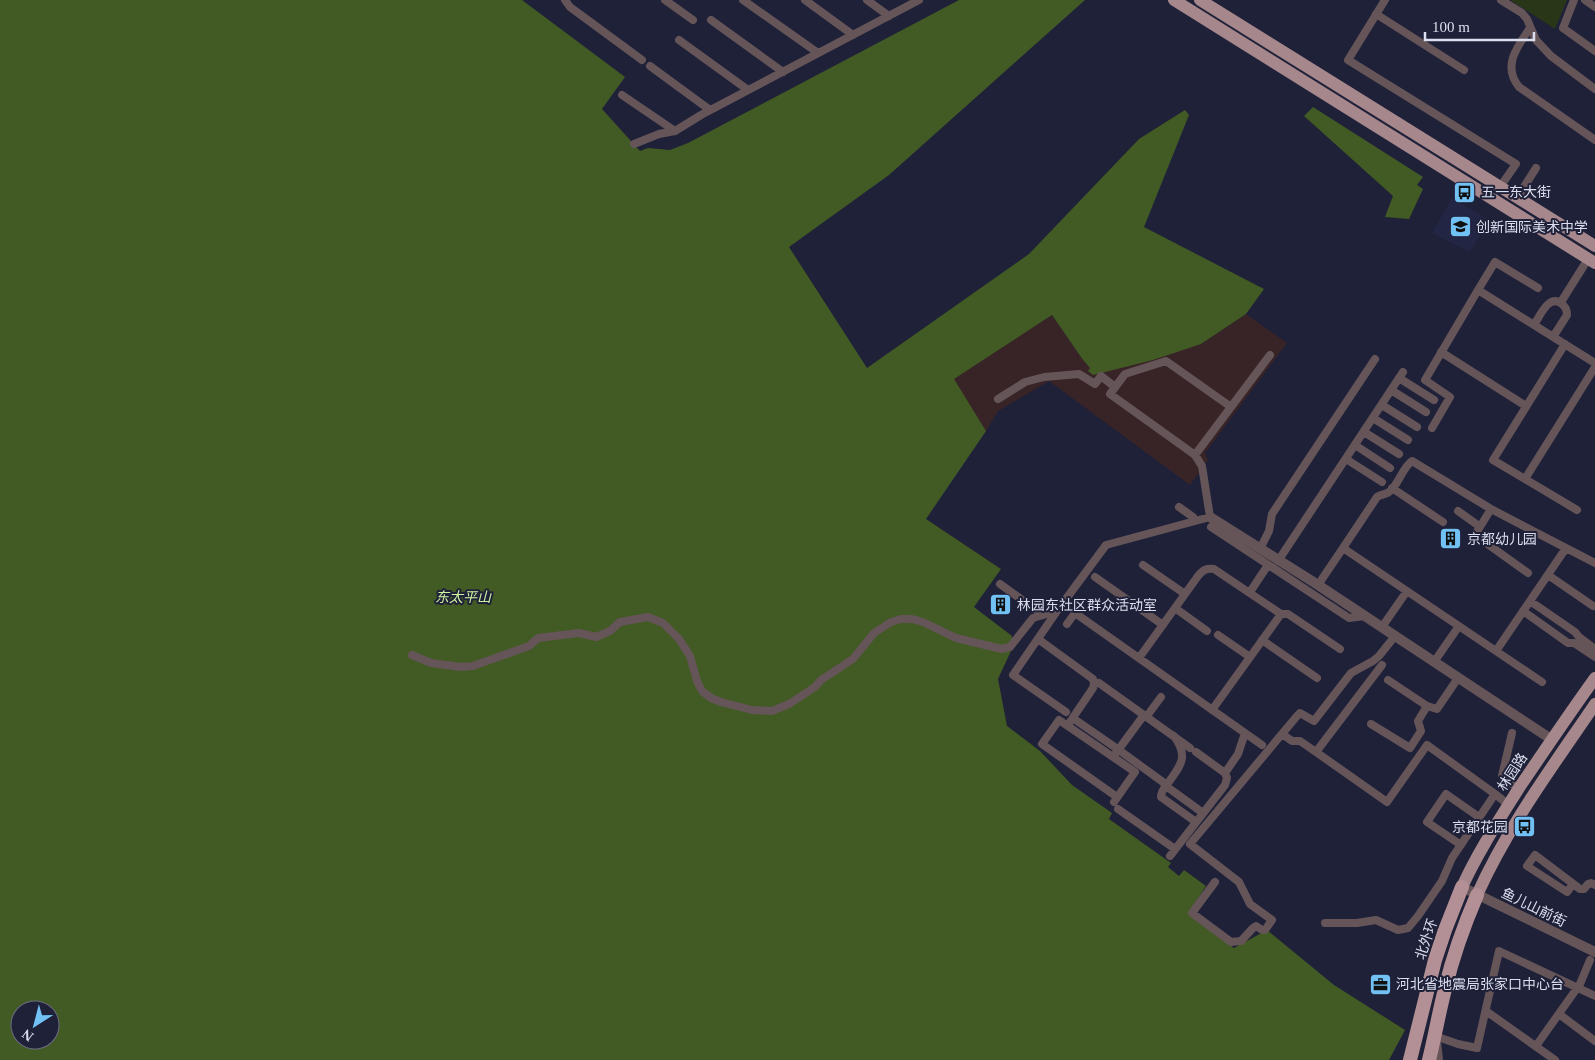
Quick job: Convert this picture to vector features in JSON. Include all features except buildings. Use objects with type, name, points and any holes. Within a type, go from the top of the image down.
[{"type":"highway","name":"北外环","points":[[1410,1060],[1435,960],[1462,887]]},
{"type":"highway","points":[[1430,1060],[1445,989],[1455,953],[1477,895]]},
{"type":"main road","points":[[1174,0],[1592,261]]},
{"type":"main road","points":[[1200,0],[1595,246]]},
{"type":"main road","name":"林园路","points":[[1462,887],[1481,850],[1508,805],[1551,739],[1595,678]]},
{"type":"main road","points":[[1477,895],[1507,837],[1595,704]]},
{"type":"street","points":[[565,0],[570,7],[642,60]]},
{"type":"street","points":[[665,0],[693,20]]},
{"type":"street","points":[[743,0],[818,53]]},
{"type":"street","points":[[805,0],[853,35]]},
{"type":"street","points":[[867,0],[889,16]]},
{"type":"street","points":[[634,144],[659,134],[675,132],[710,110],[919,0]]},
{"type":"street","points":[[1384,0],[1348,60],[1516,164],[1500,187]]},
{"type":"street","points":[[1500,0],[1522,13],[1527,19],[1536,40],[1551,56],[1595,89]]},
{"type":"street","points":[[1574,0],[1563,28],[1595,51]]},
{"type":"street","points":[[1586,0],[1595,7]]},
{"type":"street","points":[[1376,14],[1464,70]]},
{"type":"street","points":[[711,20],[783,72]]},
{"type":"street","points":[[1530,28],[1513,57],[1512,74],[1514,81],[1519,88],[1595,140]]},
{"type":"street","points":[[679,40],[748,90]]},
{"type":"street","points":[[650,66],[710,110]]},
{"type":"street","points":[[622,95],[675,132]]},
{"type":"street","points":[[1517,198],[1536,168]]},
{"type":"street","points":[[1561,302],[1592,261]]},
{"type":"street","points":[[1432,428],[1450,397],[1425,380],[1495,262],[1538,288]]},
{"type":"street","points":[[1478,290],[1595,363]]},
{"type":"street","points":[[1534,325],[1547,305],[1553,301],[1561,302],[1566,307],[1567,314],[1554,337]]},
{"type":"street","points":[[1565,344],[1493,460],[1577,510]]},
{"type":"street","points":[[1441,352],[1526,406]]},
{"type":"street","points":[[1195,455],[1270,355]]},
{"type":"street","points":[[1260,549],[1269,531],[1272,514],[1375,359]]},
{"type":"street","points":[[1231,407],[1166,361],[1125,374],[1110,394],[1195,455],[1202,466],[1210,522],[1273,563],[1349,618],[1365,616]]},
{"type":"street","points":[[1525,479],[1595,367]]},
{"type":"street","points":[[998,399],[1024,382],[1044,377],[1079,374],[1095,384],[1101,376],[1115,387]]},
{"type":"street","points":[[1250,592],[1273,563],[1401,375],[1434,400]]},
{"type":"street","points":[[1391,390],[1426,412]]},
{"type":"street","points":[[1382,404],[1417,426]]},
{"type":"street","points":[[1373,418],[1408,440]]},
{"type":"street","points":[[1364,432],[1399,454]]},
{"type":"street","points":[[1355,445],[1390,468]]},
{"type":"street","points":[[1346,458],[1382,482]]},
{"type":"street","points":[[1318,585],[1377,497],[1390,491],[1412,461],[1491,509],[1595,563]]},
{"type":"street","points":[[1392,488],[1442,522]]},
{"type":"street","points":[[1183,524],[1182,509],[1193,517]]},
{"type":"street","points":[[1491,509],[1475,535],[1528,573]]},
{"type":"street","points":[[1458,511],[1479,526]]},
{"type":"street","points":[[1066,712],[1013,675],[1106,545],[1183,524],[1210,522],[1260,549],[1273,563],[1318,585],[1551,739]]},
{"type":"street","points":[[1343,548],[1542,682]]},
{"type":"street","points":[[1496,651],[1566,548]]},
{"type":"street","points":[[1143,565],[1185,594]]},
{"type":"street","points":[[1139,658],[1202,572],[1209,568],[1214,568],[1281,614],[1288,614],[1340,649]]},
{"type":"street","points":[[1548,575],[1593,606]]},
{"type":"street","points":[[1095,577],[1163,625]]},
{"type":"street","points":[[1000,584],[1043,615]]},
{"type":"street","points":[[1382,628],[1406,591]]},
{"type":"street","points":[[1530,601],[1575,632],[1578,637],[1595,649]]},
{"type":"street","points":[[1175,608],[1207,631]]},
{"type":"street","points":[[412,655],[431,663],[461,667],[473,666],[529,646],[538,638],[579,633],[596,638],[610,631],[620,622],[648,617],[663,623],[679,639],[690,656],[697,681],[702,690],[711,698],[752,710],[772,711],[800,698],[821,680],[853,659],[874,633],[891,622],[901,619],[912,619],[939,629],[956,638],[1002,649],[1010,647],[1033,618],[1057,611]]},
{"type":"street","points":[[1523,611],[1568,642],[1574,643],[1595,657]]},
{"type":"street","points":[[1067,624],[1075,613],[1262,745]]},
{"type":"street","points":[[1212,710],[1281,614]]},
{"type":"street","points":[[1434,662],[1459,626]]},
{"type":"street","points":[[1218,635],[1250,657]]},
{"type":"street","points":[[1215,882],[1192,913],[1231,942],[1241,941],[1256,926],[1265,930],[1272,920],[1250,904],[1239,882],[1190,844],[1300,713],[1314,721],[1351,673],[1379,656],[1394,636]]},
{"type":"street","points":[[1038,639],[1093,679],[1093,688],[1068,726]]},
{"type":"street","points":[[1262,640],[1317,678]]},
{"type":"street","points":[[1316,752],[1382,665]]},
{"type":"street","points":[[1388,680],[1427,706],[1437,709],[1458,678]]},
{"type":"street","points":[[1099,683],[1225,773],[1227,778],[1225,784],[1173,853],[1118,809]]},
{"type":"street","points":[[1113,757],[1121,752],[1145,715],[1161,697]]},
{"type":"street","points":[[1371,724],[1410,748],[1421,731],[1418,721],[1427,706]]},
{"type":"street","points":[[1059,720],[1068,726],[1135,772],[1115,800],[1042,744],[1059,720]]},
{"type":"street","points":[[1077,720],[1203,813]]},
{"type":"street","points":[[1225,773],[1238,754],[1245,733]]},
{"type":"street","points":[[1512,733],[1502,776],[1519,789]]},
{"type":"street","points":[[1282,734],[1292,741],[1300,741],[1387,802],[1427,746],[1508,805]]},
{"type":"street","points":[[1174,736],[1183,754],[1182,761],[1168,787],[1162,792],[1161,797],[1196,822]]},
{"type":"street","points":[[1461,845],[1427,822],[1446,794],[1476,814]]},
{"type":"street","points":[[1325,923],[1357,923],[1376,920],[1398,930],[1408,928],[1442,882],[1452,858],[1495,794]]},
{"type":"street","points":[[1573,884],[1567,892],[1527,866],[1535,855],[1582,890],[1588,884],[1595,885]]},
{"type":"street","name":"鱼儿山前街","points":[[1462,887],[1593,956]]},
{"type":"street","points":[[1438,1060],[1435,1036],[1477,1048],[1499,951],[1595,996]]},
{"type":"street","points":[[1536,1046],[1577,988],[1593,956]]},
{"type":"street","points":[[1486,1011],[1555,1060]]},
{"type":"street","points":[[1559,1014],[1595,1041]]},
{"type":"shaded area","name":"创新国际美术中学","points":[[1452,198],[1489,220],[1470,252],[1432,233]]},
{"type":"shaded area","points":[[1246,314],[1287,343],[1205,453],[1208,460],[1190,485],[1049,381],[998,411],[986,431],[953,379],[1052,315],[1090,368],[1201,344]]},
{"type":"green space","name":"东太平山","points":[[0,0],[522,0],[625,77],[602,109],[640,151],[648,148],[670,150],[688,143],[959,0],[1085,0],[889,175],[789,247],[867,368],[1029,254],[1139,139],[1185,110],[1189,115],[1144,227],[1264,289],[1246,314],[1201,344],[1153,360],[1093,375],[1088,371],[1090,368],[1052,315],[954,379],[986,431],[926,519],[1001,569],[974,607],[1012,636],[1011,651],[998,679],[1007,726],[1040,751],[1072,785],[1112,813],[1109,819],[1171,863],[1168,867],[1179,876],[1184,870],[1206,886],[1188,914],[1234,948],[1267,930],[1334,985],[1405,1030],[1389,1060],[0,1060]]},
{"type":"green space","points":[[1510,0],[1567,0],[1555,29]]},
{"type":"green space","points":[[1313,107],[1423,177],[1417,185],[1423,189],[1409,219],[1385,217],[1393,196],[1304,116]]},
{"type":"place","name":"五一东大街","points":[[1465,192]]},
{"type":"place","name":"创新国际美术中学","points":[[1460,227]]},
{"type":"place","name":"京都幼儿园","points":[[1451,539]]},
{"type":"place","name":"林园东社区群众活动室","points":[[1001,605]]},
{"type":"place","name":"京都花园","points":[[1524,827]]},
{"type":"place","name":"河北省地震局张家口中心台","points":[[1380,984]]}]
